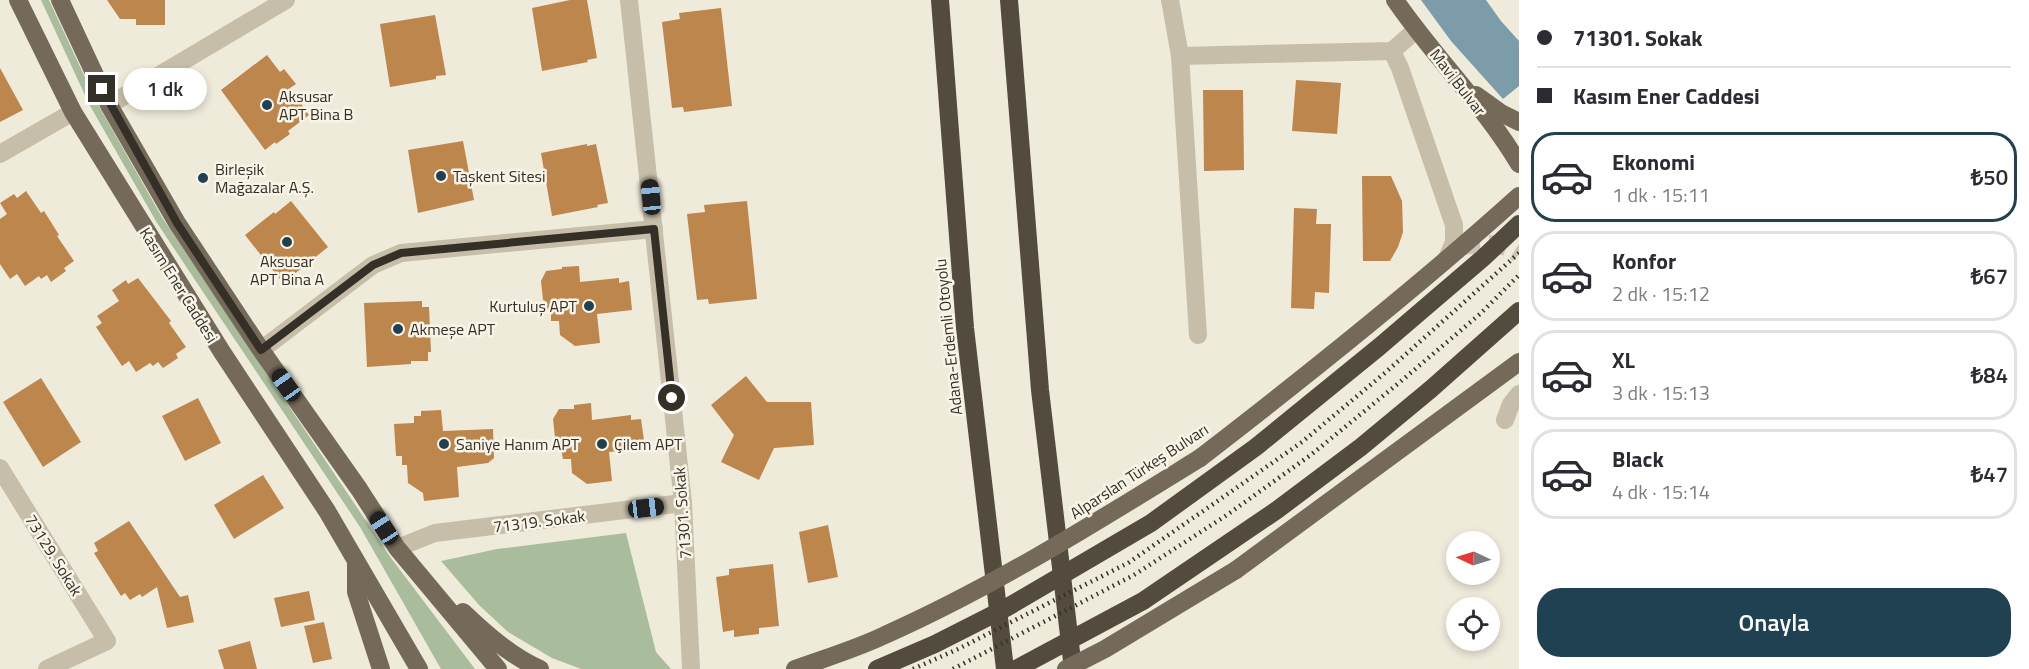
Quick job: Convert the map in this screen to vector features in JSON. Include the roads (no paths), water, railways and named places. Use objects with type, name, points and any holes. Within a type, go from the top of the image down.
[{"type":"highway","name":"Adana-Erdemli Otoyolu","points":[[940,0],[965,328],[1005,669]]},
{"type":"highway","points":[[1009,0],[1040,390],[1073,669]]},
{"type":"highway","points":[[877,669],[935,644],[1006,608],[1151,523],[1256,447],[1379,347],[1519,224]]},
{"type":"highway","points":[[1016,669],[1143,601],[1277,510],[1423,396],[1519,310]]},
{"type":"main road","name":"Kasım Ener Caddesi","points":[[18,0],[73,112],[186,296],[327,511],[419,669]]},
{"type":"main road","name":"Kasım Ener Caddesi","points":[[60,0],[109,105],[177,223],[397,548]]},
{"type":"main road","name":"Mavi Bulvar","points":[[1395,0],[1416,30],[1464,87],[1519,164]]},
{"type":"main road","points":[[1464,87],[1519,122]]},
{"type":"main road","name":"Alparslan Türkeş Bulvarı","points":[[795,669],[883,636],[961,599],[1090,526],[1200,458],[1295,384],[1519,196]]},
{"type":"main road","points":[[1066,669],[1105,649],[1236,570],[1519,362]]},
{"type":"main road","points":[[397,548],[498,669]]},
{"type":"main road","points":[[397,548],[486,634],[526,663],[540,669]]},
{"type":"main road","points":[[356,561],[356,592],[381,669]]},
{"type":"street","points":[[109,105],[286,0]]},
{"type":"street","name":"71301. Sokak","points":[[629,0],[683,503],[691,669]]},
{"type":"street","points":[[1170,0],[1180,56],[1198,335]]},
{"type":"street","points":[[1180,56],[1392,51],[1416,30]]},
{"type":"street","points":[[1392,51],[1400,68],[1454,225],[1454,242],[1447,258]]},
{"type":"street","points":[[0,154],[73,112]]},
{"type":"street","points":[[261,350],[373,265],[401,253],[654,229]]},
{"type":"street","points":[[1504,420],[1511,404],[1519,394]]},
{"type":"street","name":"73129. Sokak","points":[[0,468],[107,641],[47,669]]},
{"type":"street","name":"71319. Sokak","points":[[397,548],[435,533],[683,503]]},
{"type":"water","points":[[1421,0],[1486,0],[1519,41],[1519,86],[1503,99],[1451,41]]},
{"type":"tunnel","points":[[1462,246],[1499,245],[1519,254]]},
{"type":"railway","points":[[913,669],[958,649],[1128,563],[1302,442],[1386,372],[1519,253]]},
{"type":"railway","points":[[953,669],[1134,575],[1227,515],[1312,454],[1400,382],[1480,314],[1519,275]]},
{"type":"place","name":"Aksusar APT Bina B","points":[[267,105]]},
{"type":"place","name":"Taşkent Sitesi","points":[[441,176]]},
{"type":"place","name":"Birleşik Mağazalar A.Ş.","points":[[203,178]]},
{"type":"place","name":"Aksusar APT Bina A","points":[[287,242]]},
{"type":"place","name":"Kurtuluş APT","points":[[589,306]]},
{"type":"place","name":"Akmeşe APT","points":[[398,329]]},
{"type":"place","name":"Saniye Hanım APT","points":[[444,444]]},
{"type":"place","name":"Çilem APT","points":[[602,444]]}]
